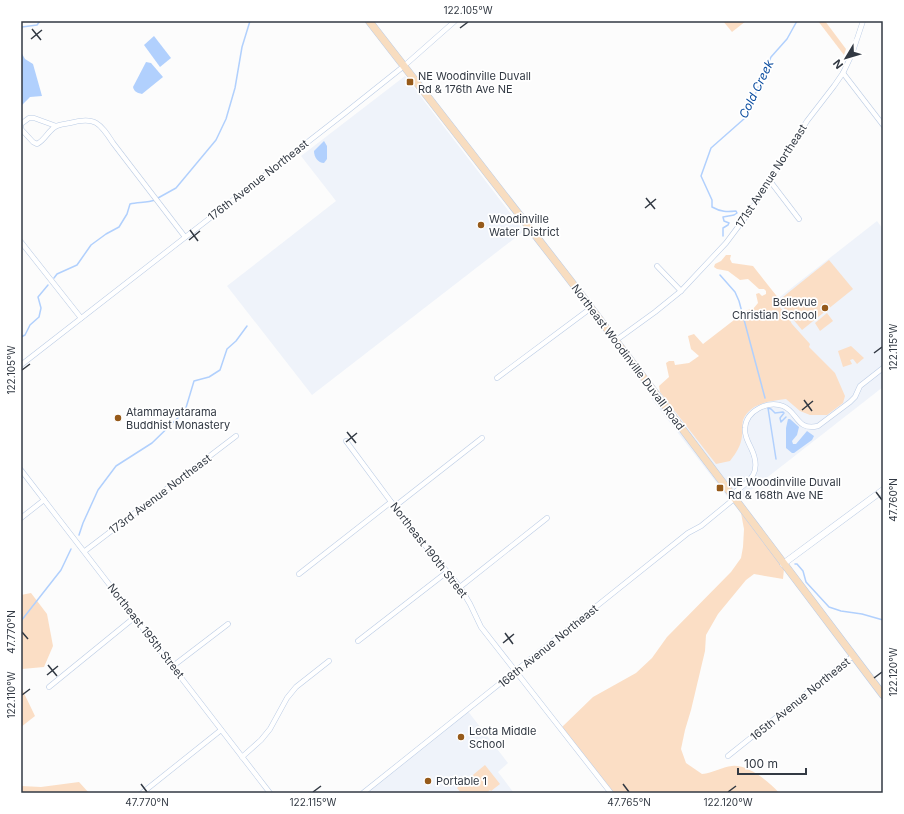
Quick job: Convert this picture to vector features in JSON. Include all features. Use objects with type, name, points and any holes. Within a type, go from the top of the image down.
[{"type":"main road","name":"Northeast Woodinville Duvall Road","points":[[369,21],[591,308],[883,695]]},
{"type":"street","name":"176th Avenue Northeast","points":[[21,365],[404,66],[455,21]]},
{"type":"street","name":"171st Avenue Northeast","points":[[615,341],[681,291],[726,243],[754,207],[807,121],[844,72],[852,54],[863,21]]},
{"type":"street","points":[[844,72],[883,125]]},
{"type":"street","points":[[56,126],[38,144],[33,142],[21,129],[21,124],[29,118],[34,118],[56,126],[86,120],[94,121],[103,128],[185,237]]},
{"type":"street","points":[[770,181],[799,219]]},
{"type":"street","points":[[21,242],[81,318]]},
{"type":"street","points":[[657,266],[681,291]]},
{"type":"street","points":[[497,378],[591,308]]},
{"type":"street","name":"168th Avenue Northeast","points":[[363,793],[688,533],[701,526],[751,480],[756,470],[754,455],[746,436],[745,428],[747,420],[755,411],[768,406],[780,405],[785,407],[798,422],[805,426],[818,426],[850,402],[855,397],[860,386],[883,368]]},
{"type":"street","name":"173rd Avenue Northeast","points":[[84,552],[236,436]]},
{"type":"street","points":[[299,574],[482,438]]},
{"type":"street","name":"Northeast 190th Street","points":[[346,441],[393,505],[460,587],[481,627],[611,793]]},
{"type":"street","name":"Northeast 195th Street","points":[[21,470],[270,793]]},
{"type":"street","points":[[784,564],[883,490]]},
{"type":"street","points":[[21,518],[44,500]]},
{"type":"street","points":[[460,587],[547,518]]},
{"type":"street","points":[[358,641],[447,572]]},
{"type":"street","points":[[49,687],[135,617]]},
{"type":"street","points":[[172,666],[228,624]]},
{"type":"street","name":"165th Avenue Northeast","points":[[728,756],[853,656]]},
{"type":"street","points":[[242,757],[261,740],[270,729],[287,698],[296,687],[329,661]]},
{"type":"street","points":[[142,793],[222,730]]},
{"type":"shaded area","points":[[723,21],[746,21],[732,32]]},
{"type":"shaded area","points":[[818,21],[825,21],[846,49],[844,55]]},
{"type":"shaded area","points":[[405,76],[524,231],[312,395],[227,286],[336,201],[301,156]]},
{"type":"shaded area","name":"Bellevue Christian School","points":[[877,221],[883,229],[883,387],[733,504],[651,398]]},
{"type":"shaded area","points":[[726,255],[731,255],[730,259],[732,263],[753,266],[779,299],[776,303],[810,344],[809,347],[835,373],[845,396],[843,403],[827,415],[810,415],[800,411],[786,399],[767,402],[755,406],[746,414],[743,420],[741,440],[730,461],[716,464],[660,392],[659,386],[669,377],[666,363],[669,361],[674,361],[675,365],[689,363],[699,356],[691,349],[688,336],[694,334],[703,344],[747,310],[753,309],[758,303],[756,294],[759,293],[762,296],[766,294],[764,289],[759,289],[748,279],[740,280],[728,271],[714,267],[715,264],[721,261]]},
{"type":"shaded area","points":[[829,260],[853,289],[802,330],[778,301]]},
{"type":"shaded area","points":[[827,313],[833,321],[820,331],[815,323]]},
{"type":"shaded area","points":[[851,346],[864,358],[857,364],[853,359],[850,360],[852,364],[843,367],[838,351]]},
{"type":"shaded area","points":[[741,513],[784,569],[783,579],[754,574],[746,580],[718,614],[706,635],[705,651],[681,749],[686,763],[702,774],[732,766],[738,766],[758,775],[779,793],[611,793],[562,727],[593,697],[636,673],[652,658],[667,637],[731,572],[741,558],[743,547],[744,529]]},
{"type":"shaded area","points":[[31,593],[47,614],[53,646],[44,667],[22,669],[22,689],[35,716],[21,727],[21,595]]},
{"type":"shaded area","name":"Leota Middle School","points":[[467,710],[508,763],[498,772],[514,793],[363,793]]},
{"type":"shaded area","points":[[485,765],[500,784],[486,793],[461,793],[457,788]]},
{"type":"shaded area","points":[[79,782],[89,793],[21,793],[21,786],[41,787]]},
{"type":"water","points":[[154,36],[171,58],[160,67],[144,45]]},
{"type":"water","points":[[21,52],[25,59],[33,64],[42,96],[30,97],[21,106]]},
{"type":"water","points":[[146,62],[151,63],[163,77],[142,94],[135,91],[133,87]]},
{"type":"water","points":[[324,141],[327,146],[327,159],[324,163],[317,159],[314,151]]},
{"type":"water","points":[[788,419],[799,427],[797,435],[792,441],[793,444],[796,444],[807,431],[814,436],[812,440],[794,453],[786,448],[786,428]]},
{"type":"waterway","points":[[21,30],[22,27],[37,25],[40,21]]},
{"type":"waterway","points":[[158,198],[176,188],[216,140],[226,119],[235,88],[242,47],[250,21]]},
{"type":"waterway","name":"Cold Creek","points":[[723,236],[723,228],[729,223],[724,221],[723,217],[737,213],[736,211],[730,212],[718,210],[712,207],[712,200],[701,176],[711,148],[745,118],[771,57],[787,39],[797,21]]},
{"type":"waterway","points":[[54,278],[57,274],[77,265],[91,245],[119,227],[127,214],[130,204],[155,200]]},
{"type":"waterway","points":[[720,275],[735,292],[739,301],[765,398]]},
{"type":"waterway","points":[[21,337],[25,335],[30,325],[39,317],[41,308],[38,297],[48,285]]},
{"type":"waterway","points":[[79,535],[98,490],[116,466],[152,443],[185,411],[194,381],[209,377],[220,370],[227,349],[236,341],[247,326]]},
{"type":"waterway","points":[[768,408],[776,459]]},
{"type":"waterway","points":[[768,408],[775,413],[784,413],[780,418],[781,422],[786,417]]},
{"type":"waterway","points":[[21,621],[61,570],[71,549]]},
{"type":"waterway","points":[[795,564],[797,564],[803,571],[806,582],[829,607],[883,620]]},
{"type":"place","name":"NE Woodinville Duvall Rd & 176th Ave NE","points":[[410,82]]},
{"type":"place","name":"Woodinville Water District","points":[[481,225]]},
{"type":"place","name":"Bellevue Christian School","points":[[825,308]]},
{"type":"place","name":"Atammayatarama Buddhist Monastery","points":[[118,418]]},
{"type":"place","name":"NE Woodinville Duvall Rd & 168th Ave NE","points":[[720,488]]},
{"type":"place","name":"Leota Middle School","points":[[461,737]]},
{"type":"place","name":"Portable 1","points":[[428,781]]}]
